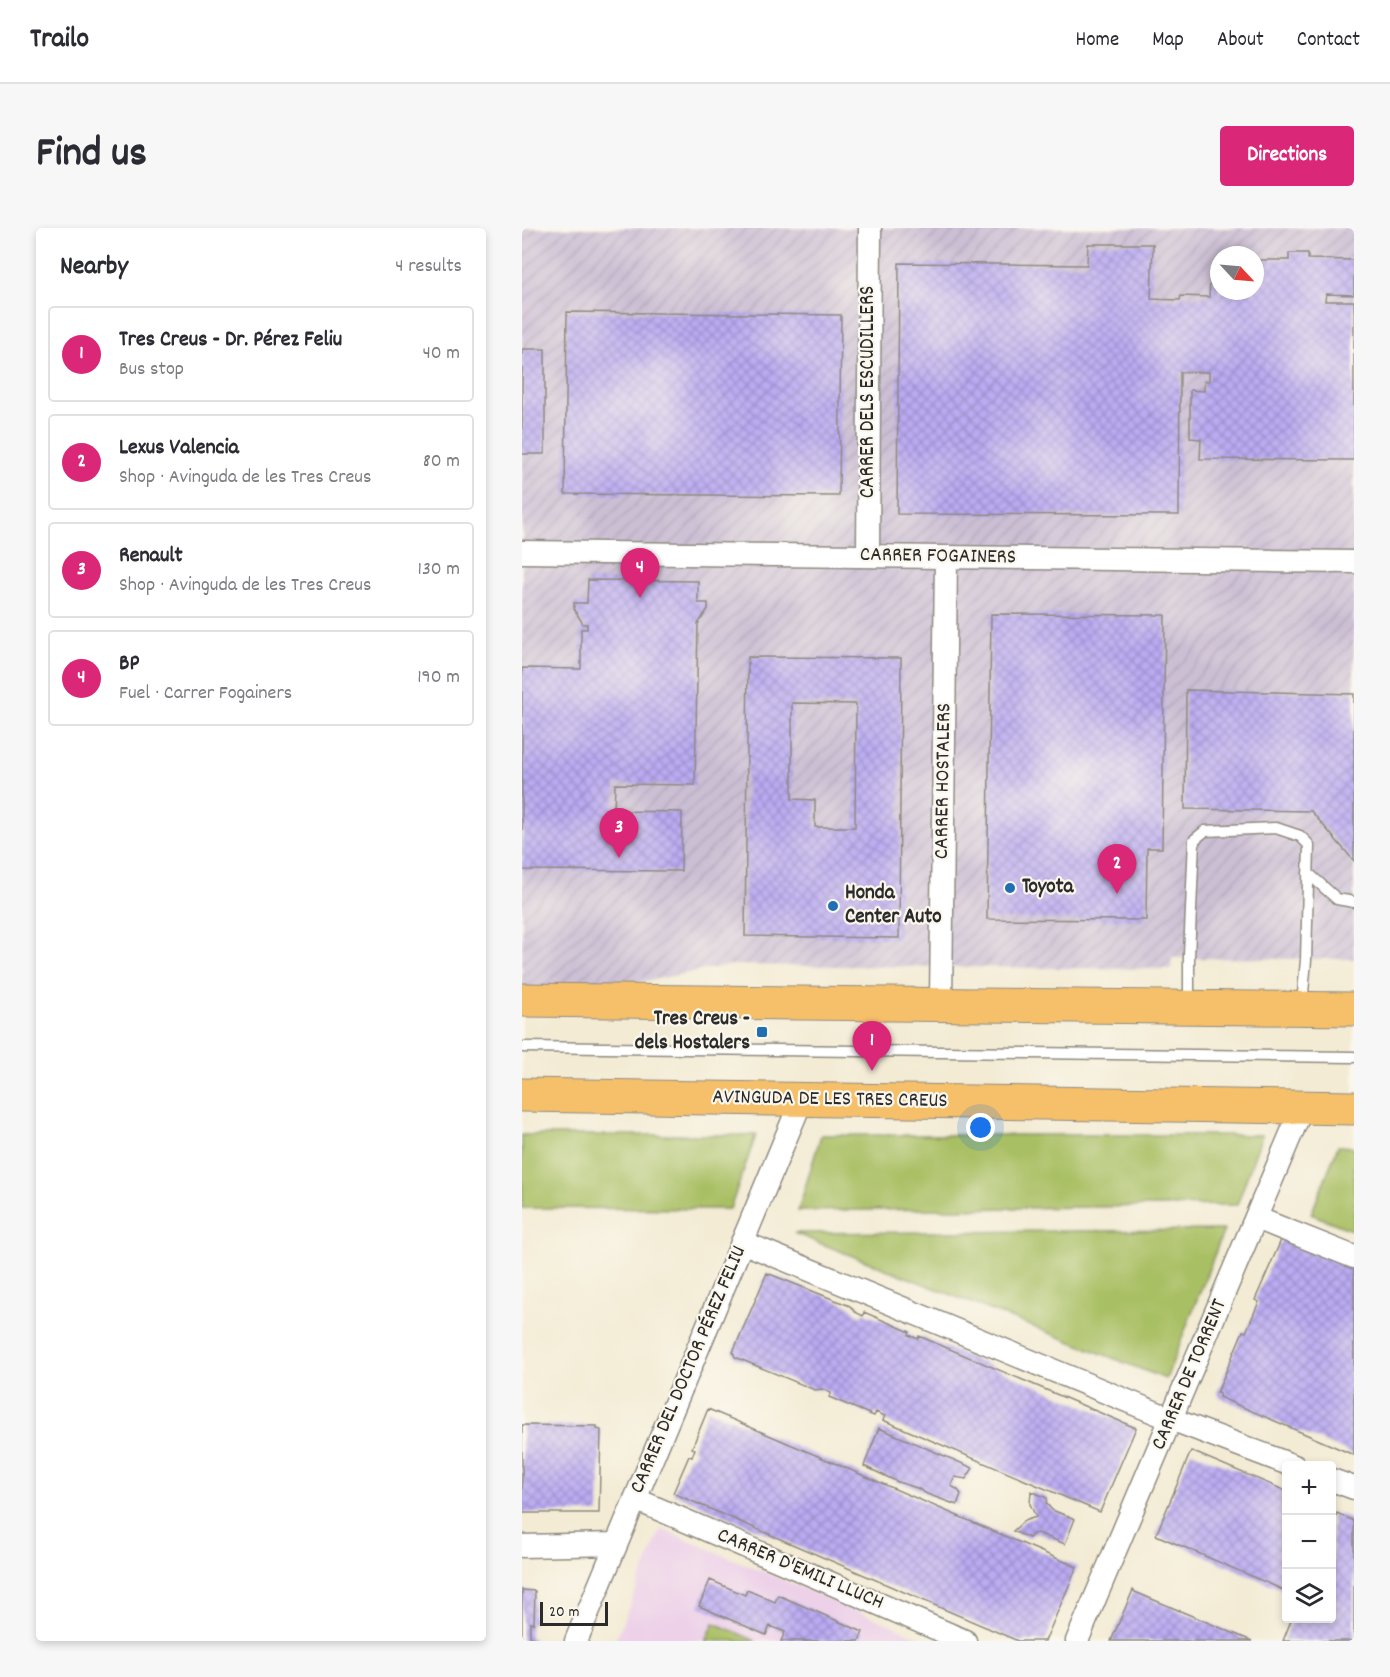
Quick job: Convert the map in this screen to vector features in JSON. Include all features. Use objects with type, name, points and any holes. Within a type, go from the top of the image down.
[{"type":"main road","points":[[522,1000],[1354,1009]]},
{"type":"main road","name":"AVINGUDA DE LES TRES CREUS","points":[[522,1095],[1354,1108]]},
{"type":"street","name":"CARRER DELS ESCUDILLERS","points":[[868,556],[870,228]]},
{"type":"street","name":"CARRER FOGAINERS","points":[[522,552],[1354,562]]},
{"type":"street","name":"CARRER HOSTALERS","points":[[941,1003],[946,558]]},
{"type":"street","name":"CARRER DEL DOCTOR PÉREZ FELIU","points":[[576,1641],[802,1099]]},
{"type":"street","name":"CARRER DE TORRENT","points":[[1077,1641],[1302,1108]]},
{"type":"street","points":[[1256,1218],[1354,1257]]},
{"type":"street","points":[[742,1242],[1171,1419],[1282,1461]]},
{"type":"street","points":[[1336,1481],[1354,1488]]},
{"type":"street","name":"CARRER D'EMILI LLUCH","points":[[635,1500],[965,1641]]},
{"type":"street","points":[[522,1546],[616,1544]]},
{"type":"lane","points":[[1189,1006],[1194,840],[1205,831],[1276,828],[1300,836],[1309,845],[1306,960],[1301,1008]]},
{"type":"lane","points":[[1308,873],[1337,899],[1354,902]]},
{"type":"lane","points":[[522,1047],[1354,1057]]},
{"type":"shaded area","points":[[522,228],[1354,228],[1354,959],[1172,958],[1171,969],[731,965],[522,1004]]},
{"type":"shaded area","points":[[661,1529],[929,1641],[615,1641]]},
{"type":"green space","points":[[522,1135],[756,1135],[730,1209],[522,1208]]},
{"type":"green space","points":[[821,1135],[1262,1135],[1237,1205],[798,1211]]},
{"type":"green space","points":[[1338,1146],[1354,1147],[1354,1231],[1311,1214]]},
{"type":"green space","points":[[1224,1230],[1166,1379],[794,1233]]},
{"type":"green space","points":[[714,1623],[756,1641],[706,1641]]},
{"type":"building","points":[[1088,244],[1153,244],[1151,299],[1180,300],[1181,296],[1209,297],[1210,281],[1210,300],[1264,300],[1264,260],[1289,260],[1289,253],[1308,253],[1308,259],[1354,260],[1354,295],[1326,294],[1325,301],[1354,301],[1354,460],[1200,459],[1201,439],[1190,438],[1190,390],[1204,391],[1204,381],[1209,381],[1209,372],[1180,372],[1179,515],[897,514],[899,263],[1087,265]]},
{"type":"building","points":[[567,312],[841,315],[839,496],[565,494]]},
{"type":"building","points":[[522,349],[545,349],[545,454],[522,454]]},
{"type":"building","points":[[588,580],[698,581],[698,603],[708,603],[708,609],[698,624],[695,785],[615,784],[614,811],[682,812],[681,871],[522,870],[522,668],[581,669],[581,629],[587,629],[587,624],[583,624],[574,609],[574,603],[587,603]]},
{"type":"building","points":[[991,614],[1165,615],[1162,848],[1147,848],[1146,920],[987,919]]},
{"type":"building","points":[[748,657],[901,658],[899,938],[745,936]],"holes":[[[792,703],[856,704],[855,827],[815,827],[815,800],[792,799]]]},
{"type":"building","points":[[1186,690],[1354,694],[1354,861],[1311,811],[1185,809]]},
{"type":"building","points":[[1282,1238],[1354,1264],[1354,1455],[1219,1397],[1217,1393],[1243,1331],[1246,1332],[1259,1302],[1255,1300]]},
{"type":"building","points":[[767,1273],[850,1306],[863,1316],[864,1312],[910,1332],[909,1335],[918,1339],[919,1336],[1136,1428],[1100,1512],[883,1420],[885,1416],[876,1412],[874,1416],[829,1397],[831,1393],[822,1389],[815,1390],[735,1357],[733,1352]]},
{"type":"building","points":[[708,1409],[1077,1567],[1045,1641],[1018,1641],[673,1493],[689,1456],[692,1457],[695,1449],[692,1448]]},
{"type":"building","points":[[522,1425],[597,1426],[597,1429],[601,1430],[599,1513],[522,1513]]},
{"type":"building","points":[[879,1428],[973,1468],[966,1479],[955,1477],[951,1486],[961,1494],[957,1505],[864,1466]]},
{"type":"building","points":[[1191,1451],[1282,1489],[1282,1589],[1156,1535]]},
{"type":"building","points":[[1031,1491],[1047,1498],[1046,1503],[1052,1510],[1075,1519],[1065,1544],[1038,1533],[1029,1538],[1013,1531],[1024,1521],[1036,1517],[1030,1504]]},
{"type":"building","points":[[1337,1513],[1354,1521],[1354,1641],[1283,1641],[1290,1623],[1336,1623]]},
{"type":"building","points":[[710,1580],[745,1595],[747,1590],[775,1602],[778,1595],[863,1632],[859,1641],[781,1641],[785,1632],[770,1626],[766,1635],[699,1606]]},
{"type":"building","points":[[522,1590],[535,1591],[534,1623],[530,1623],[530,1638],[534,1638],[534,1641],[522,1641]]},
{"type":"building","points":[[1133,1590],[1135,1592],[1252,1641],[1111,1641]]},
{"type":"place","name":"BP","points":[[640,598]]},
{"type":"place","name":"Renault","points":[[619,858]]},
{"type":"place","name":"Toyota","points":[[1010,888]]},
{"type":"place","name":"Lexus Valencia","points":[[1117,894]]},
{"type":"place","name":"Honda Center Auto","points":[[833,906]]},
{"type":"place","name":"Tres Creus - dels Hostalers","points":[[762,1032]]},
{"type":"place","name":"Tres Creus - Dr. Pérez Feliu","points":[[872,1071]]}]
